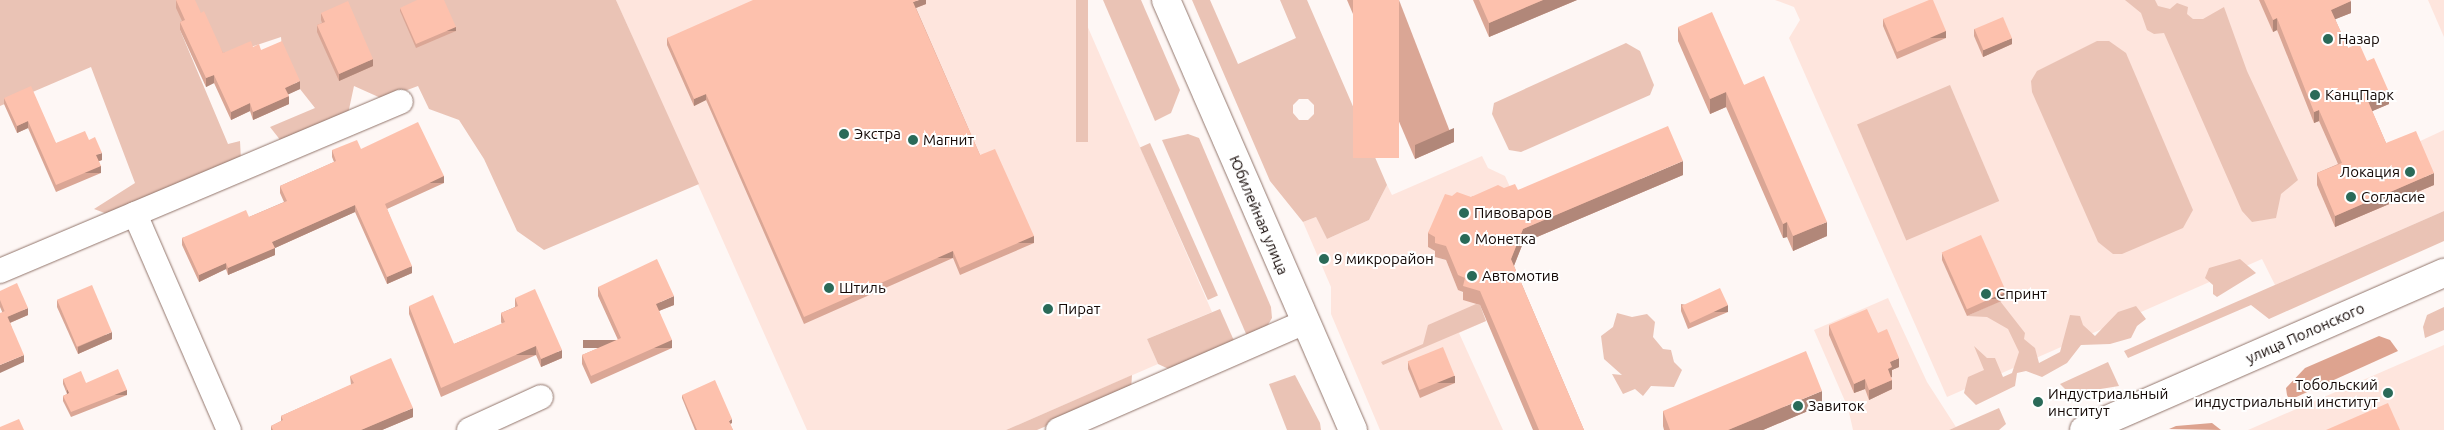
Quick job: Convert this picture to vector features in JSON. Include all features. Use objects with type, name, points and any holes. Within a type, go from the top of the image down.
[{"type":"main road","name":"Юбилейная улица","points":[[1166,0],[1353,430]]},
{"type":"main road","name":"улица Полонского","points":[[2084,430],[2444,273]]},
{"type":"street","points":[[0,271],[401,102]]},
{"type":"street","points":[[135,214],[229,430]]},
{"type":"street","points":[[1059,430],[1305,322]]},
{"type":"street","points":[[469,430],[541,397]]},
{"type":"shaded area","points":[[0,0],[616,0],[699,184],[544,250],[517,231],[484,159],[459,120],[429,109],[418,86],[383,99],[354,86],[348,114],[281,141],[270,127],[315,108],[300,89],[282,49],[281,37],[221,57],[185,28],[180,30],[228,144],[240,141],[241,160],[110,215],[94,209],[135,183],[91,67],[0,106]]},
{"type":"shaded area","points":[[616,0],[1076,0],[1212,312],[1147,339],[1158,364],[1006,430],[807,430]]},
{"type":"shaded area","points":[[1076,0],[1088,0],[1088,142],[1076,142]]},
{"type":"shaded area","points":[[1103,0],[1141,0],[1180,90],[1171,113],[1155,121]]},
{"type":"shaded area","points":[[1192,0],[1210,0],[1238,64],[1296,38],[1280,0],[1307,0],[1387,185],[1369,220],[1327,239],[1316,217],[1303,222],[1270,181]],"holes":[[[1299,99],[1308,99],[1314,105],[1314,114],[1308,120],[1299,120],[1293,113],[1293,105]]]},
{"type":"shaded area","points":[[1775,0],[2292,0],[2297,62],[2337,162],[2416,143],[2444,130],[2444,211],[2275,285],[2262,259],[1947,397],[1789,38],[1800,20],[1794,7]]},
{"type":"shaded area","points":[[2125,0],[2155,0],[2158,6],[2170,9],[2177,3],[2188,7],[2187,14],[2193,19],[2203,19],[2224,7],[2247,71],[2298,180],[2281,194],[2276,218],[2252,222],[2242,211],[2164,33],[2154,34],[2147,30],[2141,13]]},
{"type":"shaded area","points":[[2428,0],[2444,0],[2444,37]]},
{"type":"shaded area","points":[[2097,41],[2109,41],[2126,53],[2193,210],[2183,228],[2122,254],[2113,254],[2098,242],[2032,92],[2031,81],[2037,71]]},
{"type":"shaded area","points":[[1626,43],[1640,51],[1654,85],[1650,95],[1521,152],[1509,150],[1492,114],[1494,103]]},
{"type":"shaded area","points":[[1950,85],[1999,201],[1906,240],[1857,124]]},
{"type":"shaded area","points":[[1188,134],[1199,138],[1271,307],[1272,318],[1266,328],[1247,336],[1162,140]]},
{"type":"shaded area","points":[[1150,143],[1218,296],[1208,300],[1140,147]]},
{"type":"shaded area","points":[[1482,156],[1488,168],[1505,176],[1515,198],[1428,247],[1435,251],[1435,257],[1446,260],[1458,289],[1480,305],[1486,321],[1459,333],[1503,430],[1380,430],[1331,314],[1331,287],[1303,222],[1316,217],[1327,239],[1369,220],[1387,185],[1392,195]]},
{"type":"shaded area","points":[[2444,211],[2444,241],[2269,319],[2251,305],[2128,358],[2124,351]]},
{"type":"shaded area","points":[[2240,259],[2256,273],[2217,297],[2213,294],[2213,285],[2205,278],[2209,268]]},
{"type":"shaded area","points":[[1888,298],[1927,382],[1956,427],[1949,430],[1853,430],[1848,408],[1814,330]]},
{"type":"shaded area","points":[[2000,301],[2025,333],[2024,339],[2035,348],[2039,363],[2060,352],[2070,315],[2080,316],[2083,325],[2095,336],[2118,312],[2136,306],[2146,319],[2137,326],[2131,338],[2110,344],[2081,345],[2067,363],[2042,377],[2026,371],[2017,373],[2015,386],[1976,405],[1964,393],[1968,377],[1984,370],[1974,346],[1987,358],[1995,358],[2003,377],[2012,373],[2019,352],[2008,329],[1987,317],[1967,316]]},
{"type":"shaded area","points":[[1476,304],[1480,305],[1486,321],[1383,365],[1381,362],[1423,344],[1428,325]]},
{"type":"shaded area","points":[[2444,307],[2444,330],[2425,338],[2423,327],[2427,315]]},
{"type":"shaded area","points":[[1220,309],[1235,343],[1171,370],[1158,364],[1147,339]]},
{"type":"shaded area","points":[[1617,313],[1632,317],[1647,314],[1655,322],[1653,337],[1663,349],[1671,350],[1674,362],[1682,370],[1674,387],[1651,386],[1643,396],[1635,389],[1623,394],[1612,374],[1622,375],[1604,359],[1601,336],[1613,327]]},
{"type":"shaded area","points":[[2379,336],[2390,340],[2398,351],[2289,399],[2286,388],[2305,368]]},
{"type":"shaded area","name":"Тобольский индустриальный институт","points":[[2444,345],[2444,430],[2248,430],[2416,357]]},
{"type":"shaded area","points":[[2108,362],[2119,386],[2082,392],[2068,392],[2060,384]]},
{"type":"shaded area","points":[[1132,375],[1131,390],[1037,430],[1006,430]]},
{"type":"shaded area","points":[[1295,375],[1320,423],[1321,430],[1287,430],[1269,384]]},
{"type":"shaded area","points":[[1999,408],[2006,424],[1999,430],[1949,430]]},
{"type":"shaded area","points":[[2212,423],[2221,430],[2169,429],[2176,426]]},
{"type":"building","points":[[176,0],[195,0],[201,13],[204,11],[223,53],[251,41],[253,47],[259,44],[261,50],[282,41],[300,81],[285,88],[289,96],[253,112],[250,103],[231,112],[214,75],[206,78],[180,22],[185,20]]},
{"type":"building","points":[[417,0],[444,0],[456,27],[416,44],[400,8]]},
{"type":"building","name":"Экстра","points":[[753,0],[919,0],[913,2],[980,155],[995,149],[1034,236],[960,268],[953,251],[804,317],[706,94],[694,99],[667,38]]},
{"type":"building","points":[[1353,0],[1399,0],[1399,158],[1353,158]]},
{"type":"building","points":[[1479,0],[1543,0],[1489,23]]},
{"type":"building","points":[[1933,0],[1946,31],[1897,52],[1883,19]]},
{"type":"building","points":[[2264,0],[2351,1],[2331,10],[2348,48],[2359,43],[2367,61],[2374,58],[2389,92],[2368,101],[2386,143],[2416,131],[2434,173],[2335,216],[2317,173],[2342,163],[2319,110],[2314,112],[2277,18],[2273,20]]},
{"type":"building","points":[[348,1],[373,59],[339,74],[317,25],[325,22],[321,13]]},
{"type":"building","points":[[1712,12],[1744,85],[1764,76],[1827,222],[1793,236],[1787,222],[1783,224],[1726,92],[1710,99],[1678,27]]},
{"type":"building","points":[[2003,17],[2012,38],[1983,50],[1974,29]]},
{"type":"building","points":[[31,86],[56,143],[85,131],[89,140],[95,137],[102,153],[96,155],[101,166],[56,185],[28,121],[17,126],[4,98]]},
{"type":"building","points":[[418,122],[444,176],[385,204],[412,266],[387,277],[355,205],[272,242],[275,248],[228,268],[226,263],[199,275],[182,238],[246,210],[249,217],[287,201],[280,186],[336,161],[332,150],[357,140],[361,149]]},
{"type":"building","points":[[1668,126],[1683,161],[1523,229],[1511,259],[1584,430],[1539,430],[1480,291],[1463,286],[1465,278],[1458,275],[1446,246],[1435,243],[1435,237],[1428,233],[1445,194],[1452,196],[1457,192],[1471,197],[1498,185],[1504,188],[1515,184],[1518,190]]},
{"type":"building","points":[[1981,235],[2006,292],[1967,309],[1942,252]]},
{"type":"building","points":[[657,259],[674,296],[656,304],[672,340],[591,376],[582,355],[621,338],[598,287]]},
{"type":"building","points":[[17,283],[28,308],[7,317],[0,300],[0,291]]},
{"type":"building","points":[[92,285],[112,332],[77,347],[57,300]]},
{"type":"building","points":[[1720,288],[1728,305],[1690,323],[1682,306]]},
{"type":"building","points":[[535,289],[562,350],[541,359],[536,346],[441,388],[409,306],[433,295],[454,344],[505,322],[501,313],[518,306],[515,298]]},
{"type":"building","points":[[1867,309],[1878,333],[1887,329],[1899,358],[1890,362],[1892,367],[1888,369],[1892,380],[1869,390],[1865,379],[1854,384],[1829,325]]},
{"type":"building","points":[[5,311],[24,355],[0,365],[0,313]]},
{"type":"building","points":[[1443,347],[1455,376],[1419,390],[1408,361]]},
{"type":"building","points":[[1806,351],[1822,391],[1728,430],[1670,430],[1663,411]]},
{"type":"building","points":[[391,358],[413,408],[361,430],[273,430],[271,426],[283,420],[281,416],[354,383],[350,376]]},
{"type":"building","points":[[118,369],[127,390],[71,412],[63,396],[69,393],[63,379],[81,371],[86,383]]},
{"type":"building","points":[[715,380],[732,419],[729,421],[733,430],[697,430],[682,395]]},
{"type":"building","points":[[2388,403],[2400,430],[2326,430]]},
{"type":"building","points":[[19,419],[24,430],[0,430],[0,427]]},
{"type":"place","name":"Назар","points":[[2328,39]]},
{"type":"place","name":"КанцПарк","points":[[2315,95]]},
{"type":"place","name":"Экстра","points":[[844,134]]},
{"type":"place","name":"Магнит","points":[[913,140]]},
{"type":"place","name":"Локация","points":[[2410,172]]},
{"type":"place","name":"Согласие","points":[[2351,197]]},
{"type":"place","name":"Пивоваров","points":[[1464,213]]},
{"type":"place","name":"Монетка","points":[[1465,239]]},
{"type":"place","name":"9 микрорайон","points":[[1324,259]]},
{"type":"place","name":"Автомотив","points":[[1472,276]]},
{"type":"place","name":"Штиль","points":[[829,288]]},
{"type":"place","name":"Спринт","points":[[1986,294]]},
{"type":"place","name":"Пират","points":[[1048,309]]},
{"type":"place","name":"Тобольский индустриальный институт","points":[[2388,393]]},
{"type":"place","name":"Индустриальный институт","points":[[2038,402]]},
{"type":"place","name":"Завиток","points":[[1798,406]]}]
